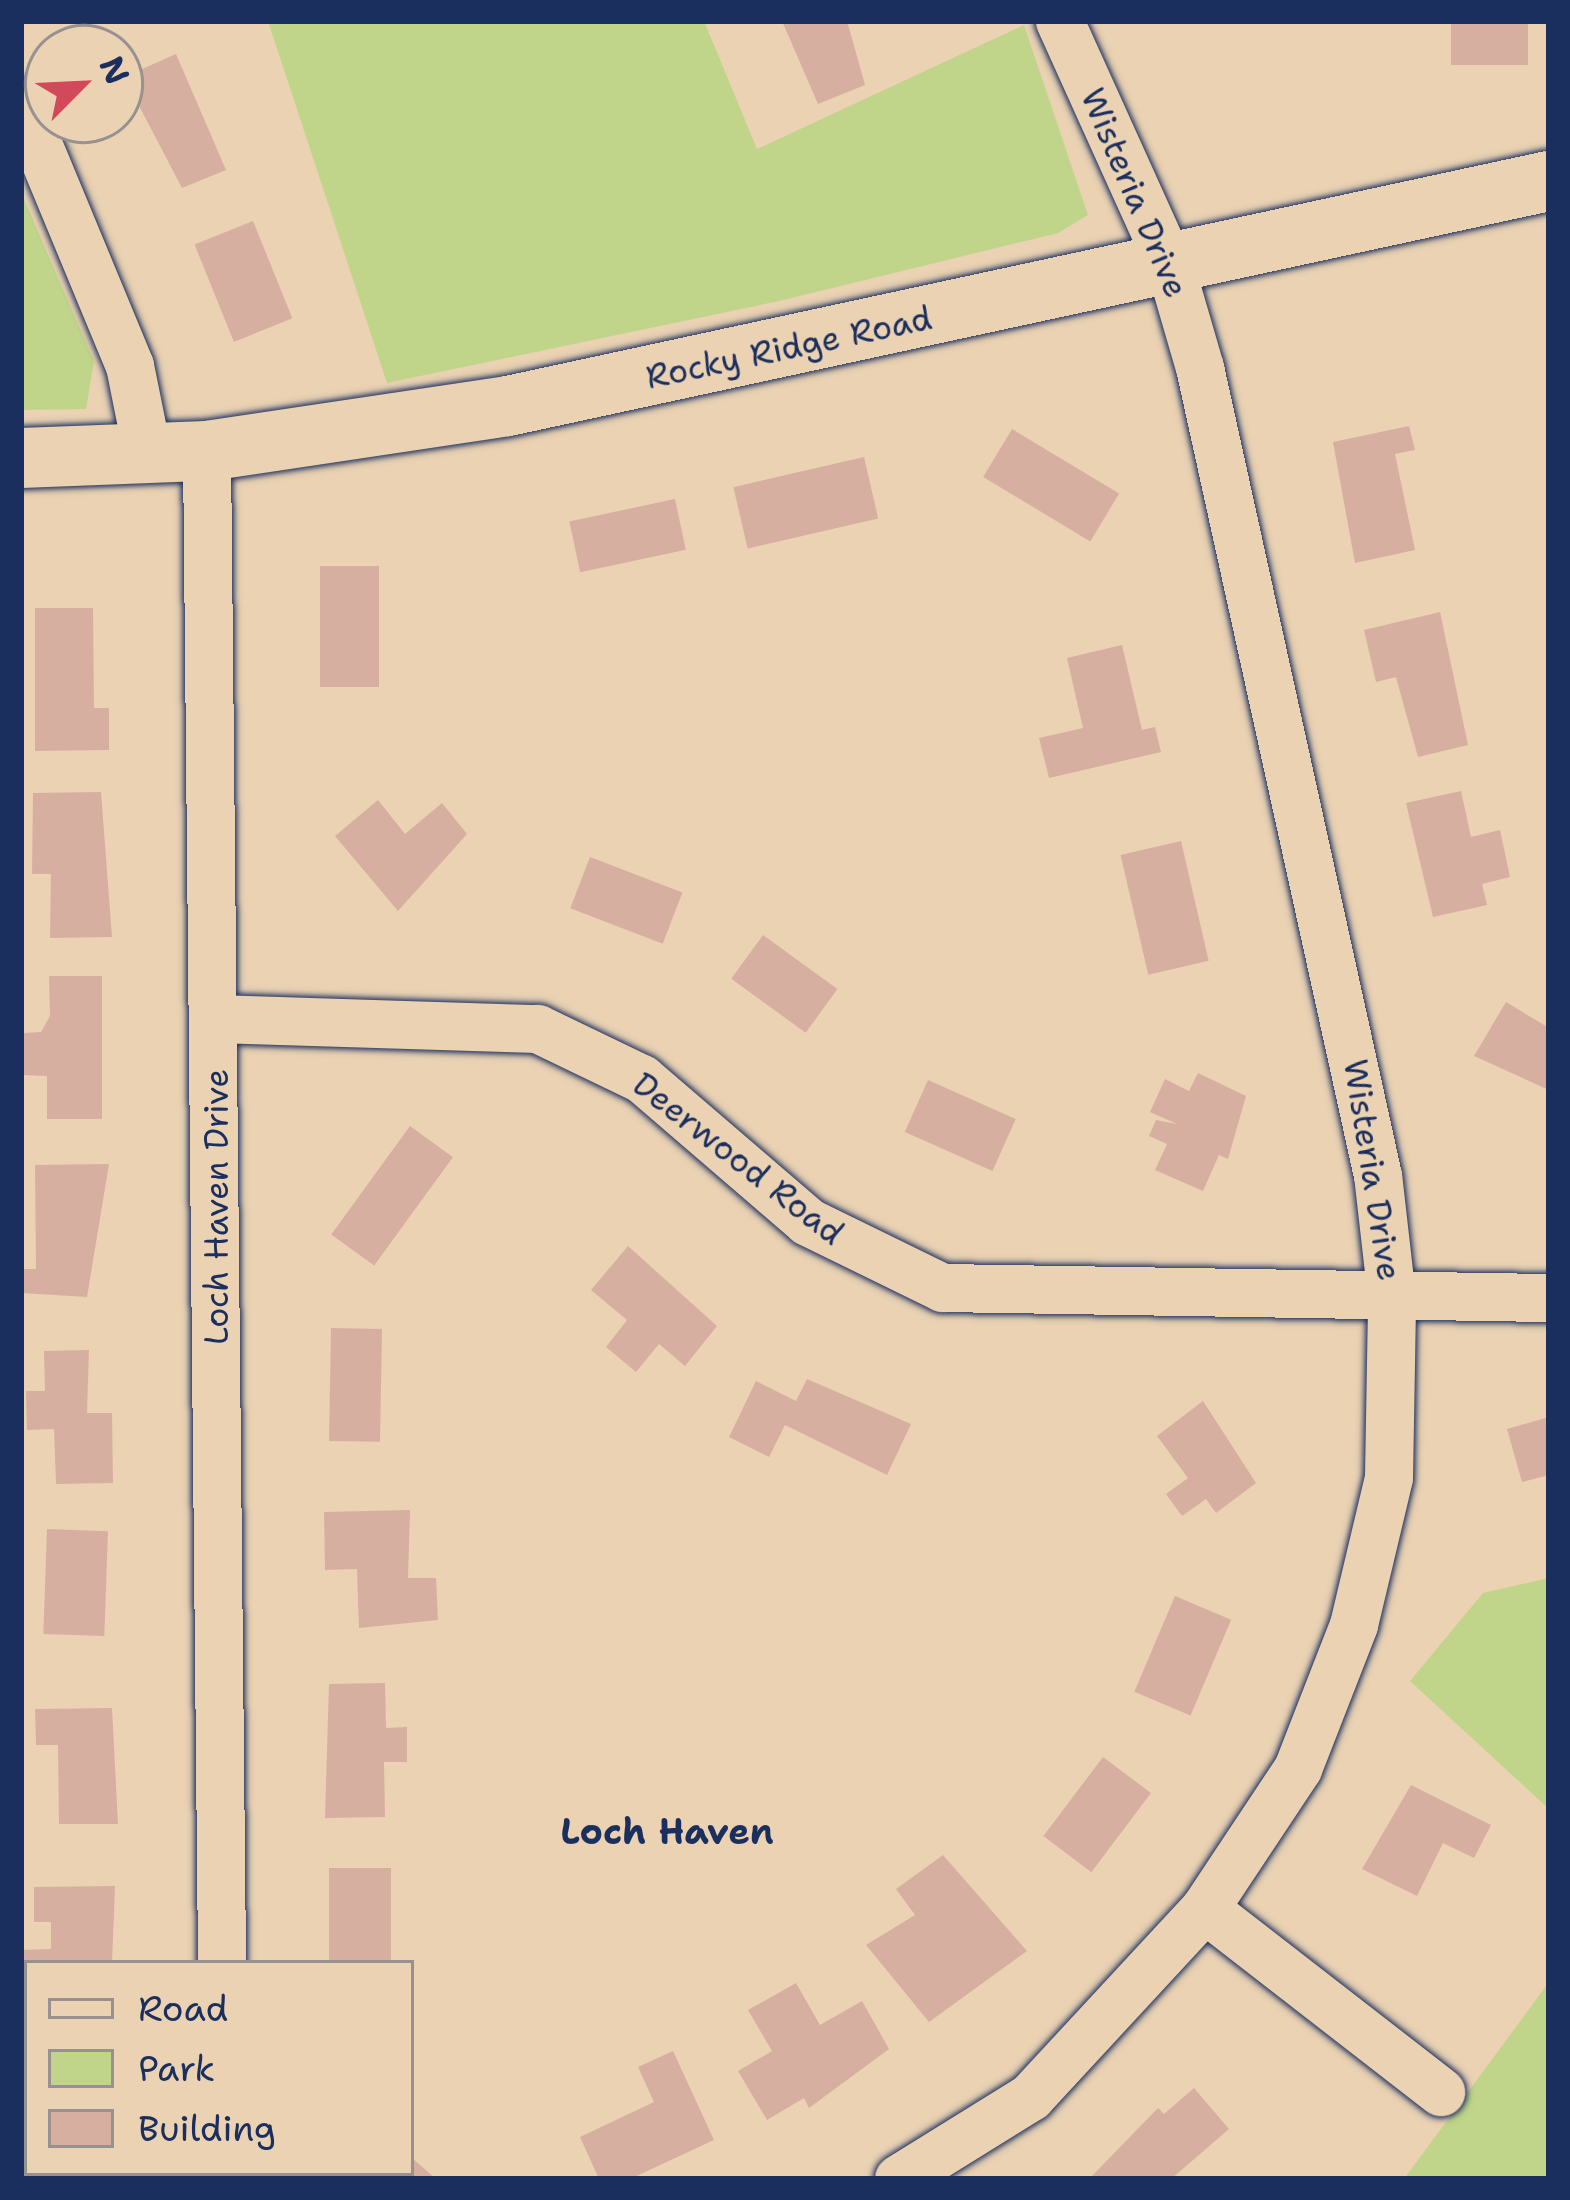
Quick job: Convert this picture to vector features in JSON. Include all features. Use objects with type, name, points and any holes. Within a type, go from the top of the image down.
[{"type":"main road","name":"Rocky Ridge Road","points":[[21,458],[207,451],[508,406],[1549,181]]},
{"type":"street","name":"Wisteria Drive","points":[[899,2179],[1030,2097],[1205,1910],[1298,1769],[1354,1625],[1389,1478],[1392,1298],[1352,1048],[1170,265],[1060,21]]},
{"type":"street","points":[[21,104],[130,366],[148,454]]},
{"type":"street","name":"Loch Haven Drive","points":[[207,451],[222,1960]]},
{"type":"street","name":"Deerwood Road","points":[[216,1019],[538,1029],[642,1079],[808,1222],[943,1288],[1549,1298]]},
{"type":"street","points":[[1205,1910],[1442,2092]]},
{"type":"green space","points":[[268,21],[704,21],[757,149],[1024,25],[1088,215],[1058,233],[779,301],[387,383]]},
{"type":"green space","points":[[21,192],[94,361],[86,409],[21,410]]},
{"type":"green space","points":[[1549,1578],[1549,1809],[1410,1681],[1483,1593]]},
{"type":"green space","points":[[1549,1982],[1549,2179],[1404,2179]]},
{"type":"building","points":[[782,21],[847,21],[865,85],[818,104]]},
{"type":"building","points":[[1451,21],[1528,21],[1528,65],[1451,65]]},
{"type":"building","points":[[176,54],[226,170],[182,188],[144,115],[144,68]]},
{"type":"building","points":[[253,221],[292,318],[234,342],[195,245]]},
{"type":"building","points":[[1409,426],[1415,450],[1395,454],[1415,550],[1355,563],[1333,442]]},
{"type":"building","points":[[1012,429],[1119,493],[1090,541],[983,477]]},
{"type":"building","points":[[864,457],[878,518],[748,549],[733,487]]},
{"type":"building","points":[[675,499],[686,550],[580,572],[569,521]]},
{"type":"building","points":[[320,566],[379,566],[379,687],[320,687]]},
{"type":"building","points":[[35,608],[93,608],[94,708],[109,708],[109,750],[35,751]]},
{"type":"building","points":[[1440,612],[1468,745],[1418,757],[1396,677],[1376,682],[1364,630]]},
{"type":"building","points":[[1122,645],[1142,730],[1155,727],[1161,752],[1049,778],[1039,738],[1083,728],[1067,658]]},
{"type":"building","points":[[1461,791],[1471,837],[1500,830],[1510,877],[1482,884],[1487,905],[1433,917],[1406,803]]},
{"type":"building","points":[[101,792],[112,937],[50,938],[51,874],[32,874],[33,793]]},
{"type":"building","points":[[378,800],[405,834],[442,803],[467,834],[398,911],[335,836]]},
{"type":"building","points":[[1181,841],[1209,961],[1148,975],[1121,855]]},
{"type":"building","points":[[590,857],[682,892],[663,944],[570,908]]},
{"type":"building","points":[[763,935],[837,989],[806,1033],[731,979]]},
{"type":"building","points":[[49,976],[102,976],[102,1119],[47,1119],[47,1076],[24,1075],[24,1033],[41,1032],[50,1016]]},
{"type":"building","points":[[1506,1002],[1549,1028],[1549,1090],[1474,1056]]},
{"type":"building","points":[[1198,1073],[1246,1096],[1228,1159],[1219,1155],[1203,1191],[1155,1170],[1167,1144],[1149,1136],[1156,1120],[1177,1124],[1150,1112],[1165,1079],[1189,1091]]},
{"type":"building","points":[[928,1080],[1016,1119],[993,1171],[905,1132]]},
{"type":"building","points":[[410,1126],[453,1157],[374,1266],[331,1234]]},
{"type":"building","points":[[109,1164],[87,1297],[22,1293],[22,1269],[36,1269],[35,1165]]},
{"type":"building","points":[[628,1246],[717,1326],[685,1366],[659,1344],[636,1372],[606,1347],[627,1320],[591,1290]]},
{"type":"building","points":[[331,1328],[382,1329],[380,1442],[329,1441]]},
{"type":"building","points":[[89,1350],[87,1413],[112,1413],[113,1483],[56,1484],[54,1429],[27,1430],[26,1391],[45,1391],[44,1351]]},
{"type":"building","points":[[807,1379],[911,1424],[887,1475],[785,1425],[769,1457],[729,1437],[756,1381],[796,1401]]},
{"type":"building","points":[[1203,1401],[1256,1483],[1216,1513],[1206,1499],[1182,1516],[1166,1494],[1188,1478],[1157,1436]]},
{"type":"building","points":[[1549,1417],[1549,1475],[1522,1482],[1507,1429]]},
{"type":"building","points":[[410,1510],[408,1578],[436,1578],[438,1620],[359,1628],[357,1569],[325,1570],[324,1512]]},
{"type":"building","points":[[47,1529],[108,1531],[104,1636],[43,1634]]},
{"type":"building","points":[[1175,1596],[1231,1620],[1191,1716],[1134,1692]]},
{"type":"building","points":[[385,1683],[386,1728],[407,1727],[407,1762],[384,1762],[385,1817],[325,1818],[329,1684]]},
{"type":"building","points":[[112,1708],[118,1824],[59,1824],[58,1745],[36,1745],[35,1709]]},
{"type":"building","points":[[1103,1757],[1151,1793],[1091,1872],[1043,1836]]},
{"type":"building","points":[[1411,1785],[1491,1825],[1474,1858],[1443,1843],[1417,1896],[1362,1869]]},
{"type":"building","points":[[943,1855],[1027,1951],[929,2022],[866,1945],[915,1915],[896,1889]]},
{"type":"building","points":[[329,1868],[391,1868],[391,1960],[329,1960]]},
{"type":"building","points":[[115,1886],[112,1960],[24,1960],[21,2002],[21,1950],[51,1949],[51,1922],[34,1922],[34,1887]]},
{"type":"building","points":[[796,1983],[820,2025],[862,2001],[889,2049],[809,2108],[804,2098],[767,2120],[738,2071],[772,2051],[748,2010]]},
{"type":"building","points":[[673,2051],[714,2140],[630,2179],[599,2179],[580,2137],[654,2102],[638,2067]]},
{"type":"building","points":[[1194,2088],[1229,2129],[1171,2179],[1089,2179],[1158,2108],[1164,2114]]},
{"type":"building","points":[[414,2160],[436,2179],[351,2179],[414,2176]]},
{"type":"district","name":"Loch Haven","points":[[667,1832]]}]
